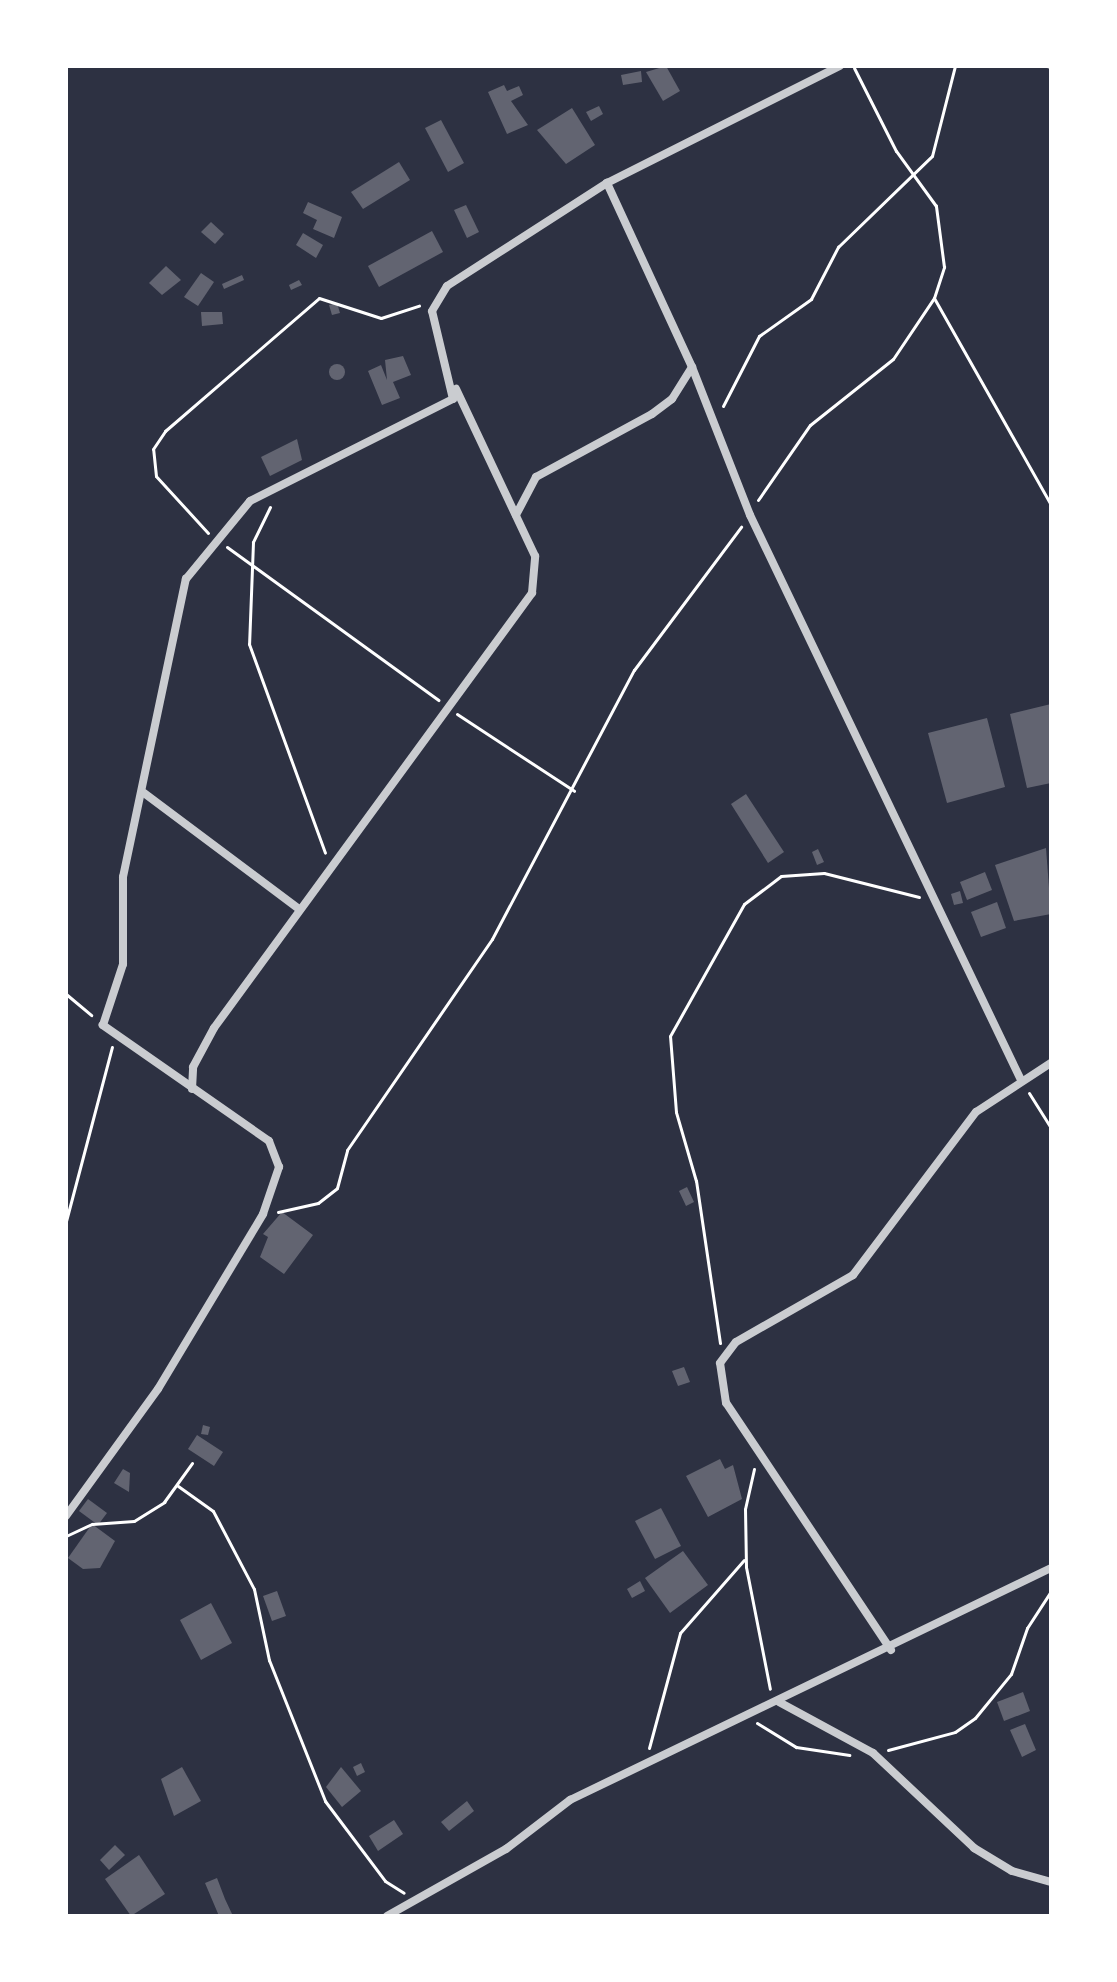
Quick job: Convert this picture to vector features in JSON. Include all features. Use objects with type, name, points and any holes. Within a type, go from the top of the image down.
[{"type":"street","points":[[192,1089],[200,1050],[299,909],[451,710],[532,593],[535,556],[456,389],[434,324],[435,298],[607,183],[840,66]]},
{"type":"street","points":[[607,183],[692,367],[711,423],[750,515],[932,901],[1021,1080]]},
{"type":"street","points":[[516,515],[536,477],[652,414],[672,399],[692,367]]},
{"type":"street","points":[[66,1516],[142,1414],[263,1214],[277,1150],[103,1025],[123,964],[123,877],[144,793],[177,604],[215,539],[250,501],[437,412],[456,389]]},
{"type":"street","points":[[144,793],[299,909]]},
{"type":"street","points":[[891,1650],[722,1392],[724,1354],[853,1275],[936,1156],[976,1112],[1051,1063]]},
{"type":"street","points":[[387,1916],[506,1849],[554,1808],[891,1650],[1051,1568]]},
{"type":"street","points":[[779,1702],[873,1753],[974,1848],[1012,1871],[1051,1882]]},
{"type":"path","points":[[263,1214],[332,1195],[347,1150],[492,939],[649,646],[750,515],[789,448],[893,359],[934,298],[944,267],[942,224],[913,178],[853,66]]},
{"type":"path","points":[[711,423],[759,336],[811,299],[838,247],[913,178],[938,144],[955,66]]},
{"type":"path","points":[[435,298],[381,318],[319,298],[165,431],[153,449],[156,476],[215,539],[451,710],[574,791]]},
{"type":"path","points":[[934,298],[1051,505]]},
{"type":"path","points":[[273,502],[256,530],[251,564],[252,656],[330,868]]},
{"type":"path","points":[[724,1354],[696,1181],[676,1112],[670,1036],[744,904],[781,876],[824,873],[932,901]]},
{"type":"path","points":[[66,994],[103,1025]]},
{"type":"path","points":[[66,1221],[116,1036]]},
{"type":"path","points":[[1021,1080],[1051,1128]]},
{"type":"path","points":[[760,1450],[745,1509],[745,1558],[760,1657],[779,1702]]},
{"type":"path","points":[[66,1536],[92,1524],[134,1521],[178,1486],[192,1463]]},
{"type":"path","points":[[178,1486],[213,1511],[254,1589],[269,1660],[325,1801],[385,1881],[419,1896]]},
{"type":"path","points":[[646,1764],[680,1633],[745,1558]]},
{"type":"path","points":[[747,1717],[820,1755],[873,1753],[955,1732],[975,1718],[1011,1674],[1027,1628],[1051,1591]]},
{"type":"building","points":[[666,66],[680,91],[663,101],[646,72]]},
{"type":"building","points":[[641,71],[642,82],[623,85],[621,75]]},
{"type":"building","points":[[504,85],[507,91],[519,86],[523,95],[511,101],[528,125],[507,134],[488,92]]},
{"type":"building","points":[[599,106],[603,114],[591,121],[586,112]]},
{"type":"building","points":[[572,108],[595,145],[566,164],[537,130]]},
{"type":"building","points":[[441,120],[464,163],[448,172],[425,128]]},
{"type":"building","points":[[399,162],[410,180],[363,209],[351,192]]},
{"type":"building","points":[[308,202],[342,217],[334,238],[313,229],[317,220],[303,213]]},
{"type":"building","points":[[466,205],[479,232],[467,238],[454,210]]},
{"type":"building","points":[[211,222],[224,234],[215,244],[201,232]]},
{"type":"building","points":[[432,231],[443,252],[379,287],[368,266]]},
{"type":"building","points":[[303,233],[323,245],[316,258],[296,245]]},
{"type":"building","points":[[166,266],[181,280],[162,295],[149,283]]},
{"type":"building","points":[[201,273],[214,282],[198,306],[184,297]]},
{"type":"building","points":[[242,275],[244,280],[224,289],[222,284]]},
{"type":"building","points":[[299,280],[302,285],[291,290],[289,285]]},
{"type":"building","points":[[337,303],[340,313],[332,315],[329,305]]},
{"type":"building","points":[[201,312],[222,312],[223,324],[202,326]]},
{"type":"building","points":[[403,356],[411,375],[393,382],[400,398],[382,405],[368,371],[381,365],[387,380],[385,360]]},
{"type":"building","points":[[337,364],[345,372],[337,380],[329,372]]},
{"type":"building","points":[[297,439],[302,460],[270,476],[261,457]]},
{"type":"building","points":[[1051,704],[1051,783],[1027,788],[1010,714]]},
{"type":"building","points":[[987,718],[1005,787],[947,803],[928,733]]},
{"type":"building","points":[[746,794],[784,852],[768,863],[731,804]]},
{"type":"building","points":[[1046,848],[1051,914],[1014,921],[995,865]]},
{"type":"building","points":[[818,849],[824,862],[817,865],[812,852]]},
{"type":"building","points":[[985,872],[992,890],[967,900],[960,882]]},
{"type":"building","points":[[960,891],[963,903],[954,905],[951,894]]},
{"type":"building","points":[[997,902],[1006,928],[981,937],[971,912]]},
{"type":"building","points":[[687,1187],[694,1202],[686,1206],[679,1191]]},
{"type":"building","points":[[282,1212],[313,1235],[284,1274],[260,1257],[268,1237],[263,1234]]},
{"type":"building","points":[[684,1367],[690,1382],[678,1386],[672,1371]]},
{"type":"building","points":[[203,1425],[210,1427],[208,1435],[201,1434]]},
{"type":"building","points":[[197,1435],[223,1452],[214,1466],[188,1449]]},
{"type":"building","points":[[720,1459],[725,1469],[733,1465],[742,1499],[708,1517],[686,1476]]},
{"type":"building","points":[[123,1469],[130,1473],[129,1492],[114,1483]]},
{"type":"building","points":[[88,1499],[107,1513],[98,1525],[79,1511]]},
{"type":"building","points":[[661,1508],[681,1546],[655,1559],[635,1521]]},
{"type":"building","points":[[92,1524],[115,1541],[100,1568],[83,1569],[68,1558]]},
{"type":"building","points":[[683,1551],[708,1585],[670,1613],[645,1578]]},
{"type":"building","points":[[640,1581],[645,1591],[632,1598],[627,1589]]},
{"type":"building","points":[[277,1591],[286,1616],[272,1621],[263,1596]]},
{"type":"building","points":[[211,1603],[232,1643],[201,1660],[180,1620]]},
{"type":"building","points":[[1023,1692],[1030,1711],[1004,1721],[997,1702]]},
{"type":"building","points":[[1025,1724],[1036,1750],[1022,1757],[1010,1730]]},
{"type":"building","points":[[361,1763],[365,1772],[357,1776],[353,1767]]},
{"type":"building","points":[[182,1767],[201,1801],[174,1816],[161,1779]]},
{"type":"building","points":[[341,1767],[361,1791],[342,1807],[326,1787]]},
{"type":"building","points":[[467,1801],[474,1811],[449,1831],[441,1822]]},
{"type":"building","points":[[394,1820],[403,1834],[378,1851],[369,1836]]},
{"type":"building","points":[[115,1845],[125,1855],[109,1870],[100,1860]]},
{"type":"building","points":[[139,1855],[165,1894],[131,1916],[105,1879]]},
{"type":"building","points":[[217,1878],[233,1916],[219,1916],[205,1883]]}]
